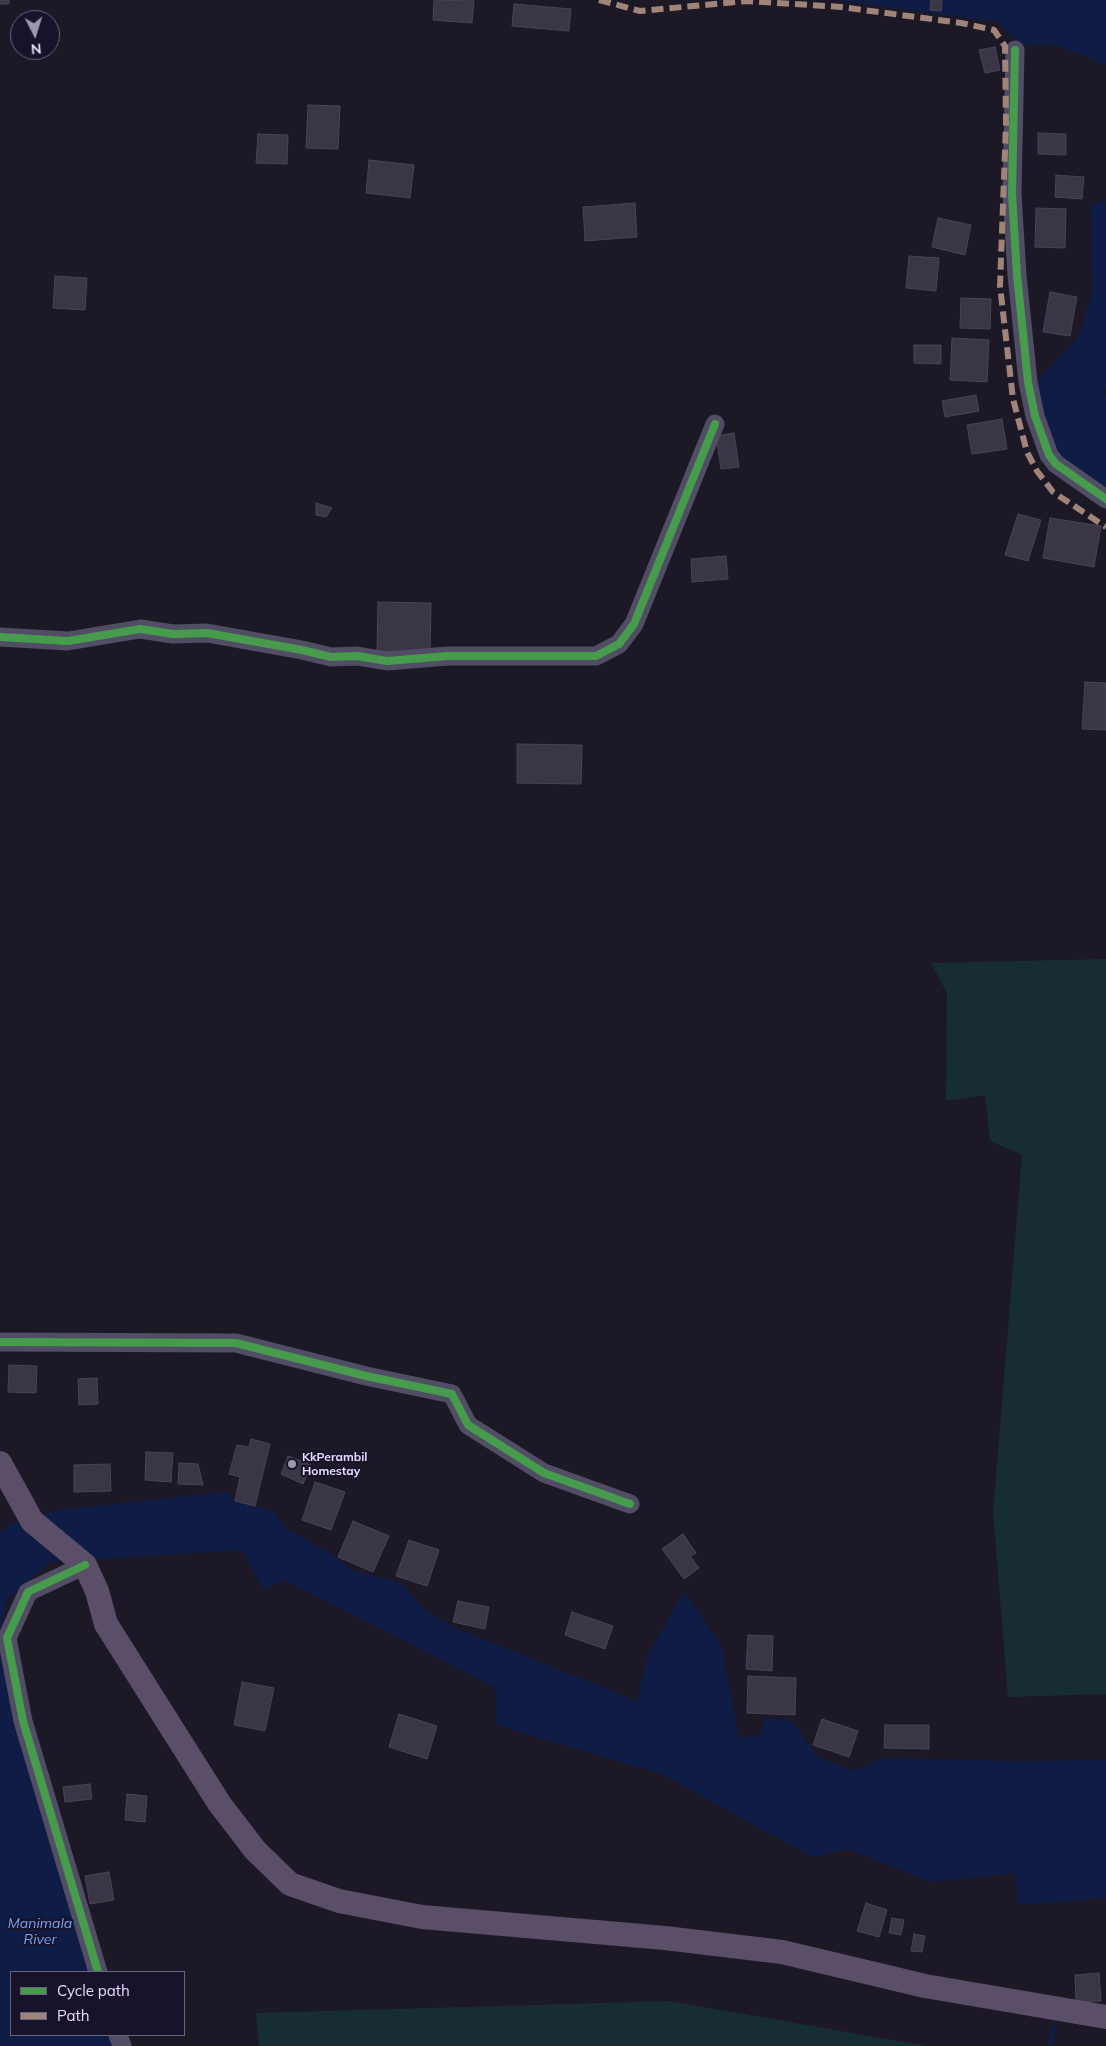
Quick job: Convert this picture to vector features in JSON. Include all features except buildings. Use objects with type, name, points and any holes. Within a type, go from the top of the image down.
[{"type":"main road","points":[[0,1463],[32,1521],[85,1565],[97,1591],[106,1624],[219,1803],[255,1850],[290,1884],[339,1901],[422,1918],[665,1938],[782,1952],[925,1986],[1106,2017]]},
{"type":"street","points":[[1015,50],[1012,194],[1019,305],[1028,382],[1035,416],[1049,455],[1056,464],[1106,499]]},
{"type":"street","points":[[0,637],[68,641],[140,629],[173,634],[207,633],[302,650],[331,658],[357,656],[387,661],[448,656],[596,656],[619,644],[634,624],[715,424]]},
{"type":"street","points":[[0,1342],[236,1343],[366,1376],[452,1394],[468,1425],[544,1474],[630,1504]]},
{"type":"street","points":[[85,1565],[28,1592],[7,1638],[24,1722],[98,1971]]},
{"type":"green space","points":[[1106,959],[1106,1694],[1008,1697],[993,1513],[1022,1155],[990,1141],[985,1095],[946,1101],[947,993],[931,963]]},
{"type":"green space","points":[[670,2001],[927,2046],[259,2046],[256,2013]]},
{"type":"water","points":[[837,0],[1106,0],[1106,65],[1056,45],[1021,45],[998,22]]},
{"type":"water","points":[[1106,201],[1106,386],[1104,395],[1106,396],[1106,510],[1096,500],[1048,471],[1035,436],[1032,386],[1078,337],[1092,295],[1091,204]]},
{"type":"water","points":[[225,1492],[235,1501],[274,1511],[284,1527],[331,1554],[352,1570],[401,1583],[423,1608],[455,1628],[637,1701],[648,1654],[684,1591],[722,1647],[739,1738],[760,1736],[764,1718],[792,1721],[818,1757],[854,1771],[883,1758],[1015,1761],[1106,1760],[1106,1898],[1017,1905],[1015,1873],[930,1882],[848,1849],[812,1857],[662,1774],[496,1725],[495,1687],[284,1580],[263,1590],[242,1550],[50,1562],[7,1599],[0,1636],[0,1532],[15,1522],[58,1510]]},
{"type":"water","name":"Manimala River","points":[[0,1644],[92,1971],[10,1971],[10,2036],[109,2036],[112,2046],[0,2046]]},
{"type":"waterway","points":[[1050,2046],[1054,2028]]},
{"type":"marked path","points":[[599,0],[640,11],[747,1],[841,7],[961,23],[994,30],[1005,46],[1006,124],[1000,286],[1013,399],[1027,452],[1037,471],[1053,492],[1106,527]]},
{"type":"cycle path","points":[[1015,50],[1012,194],[1017,275],[1028,382],[1035,416],[1049,455],[1056,464],[1106,499]]},
{"type":"cycle path","points":[[0,637],[68,641],[140,629],[173,634],[207,633],[331,657],[357,656],[387,661],[448,656],[596,656],[619,644],[634,624],[715,424]]},
{"type":"cycle path","points":[[0,1342],[236,1343],[366,1376],[452,1394],[468,1425],[544,1473],[630,1504]]},
{"type":"cycle path","points":[[85,1565],[28,1592],[7,1638],[23,1721],[98,1971]]},
{"type":"place","name":"KkPerambil Homestay","points":[[292,1464]]}]
